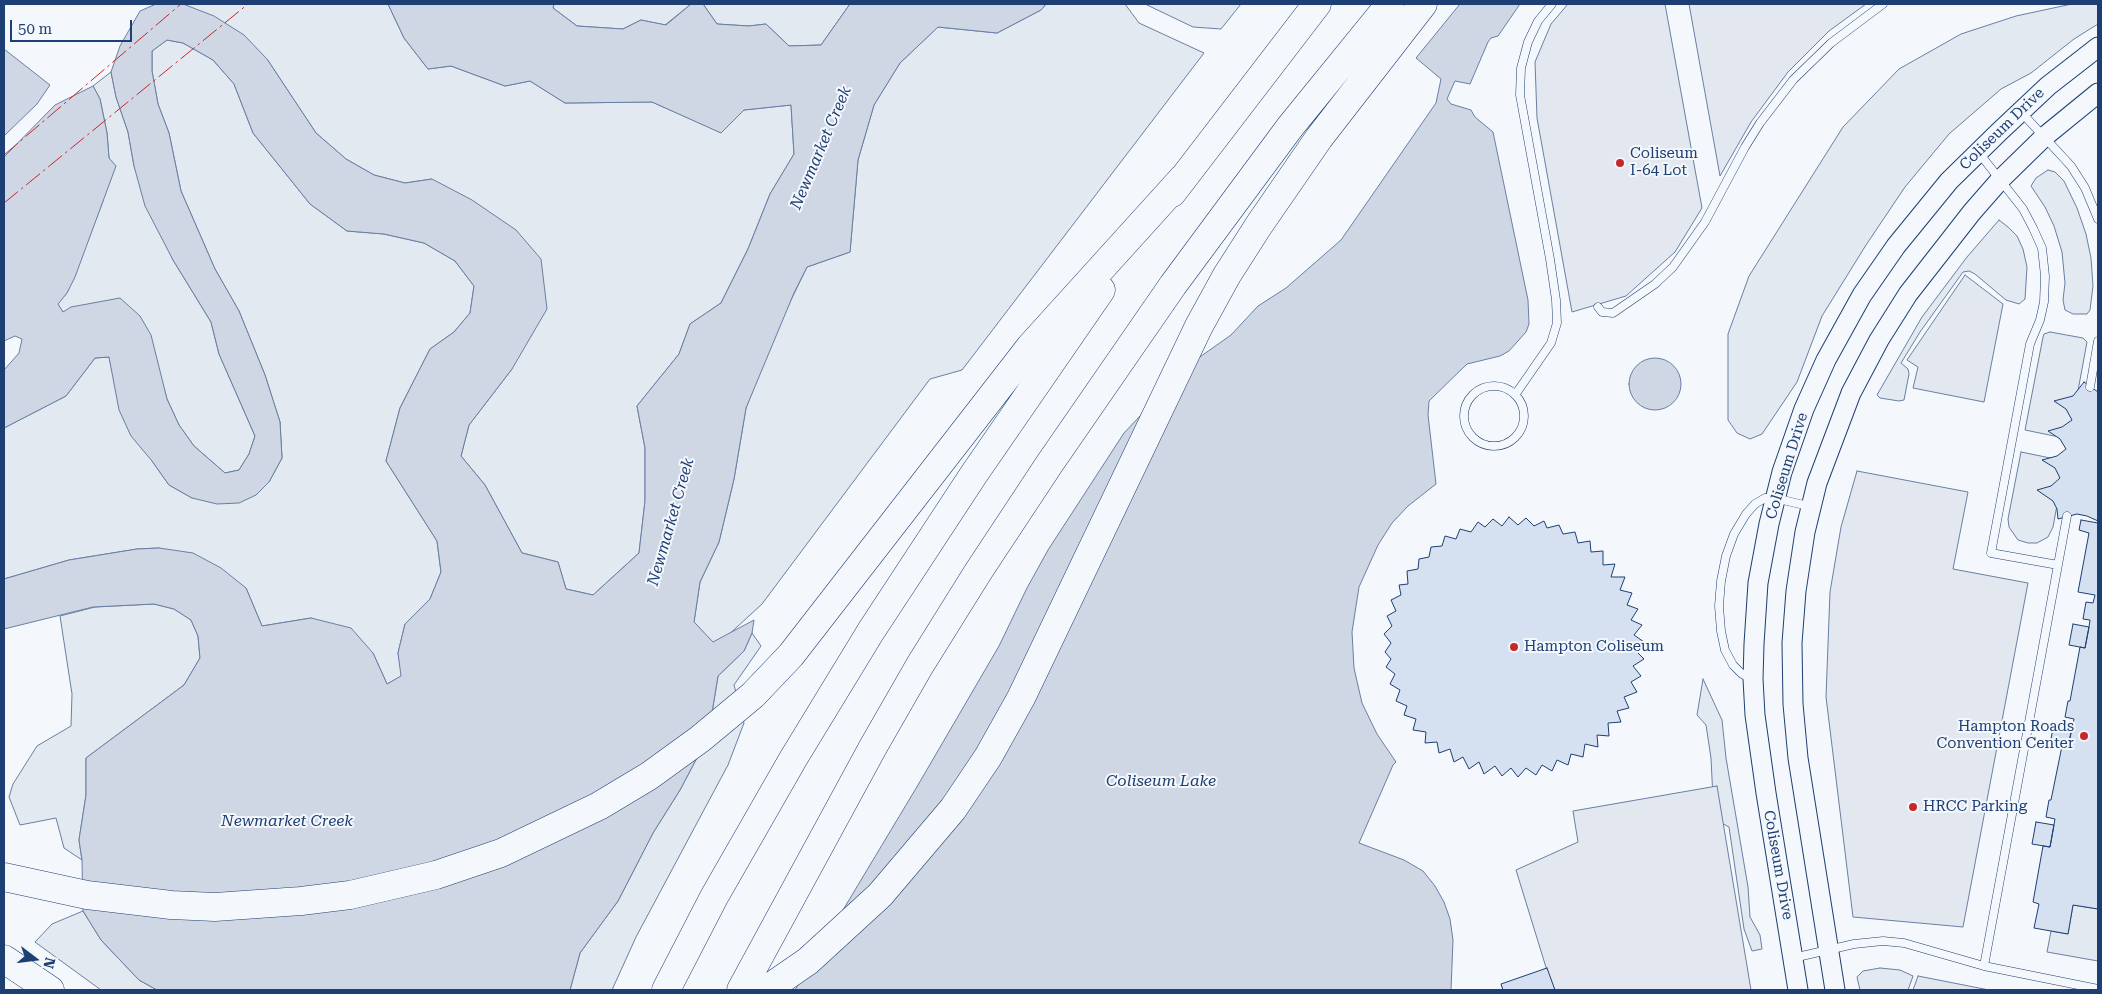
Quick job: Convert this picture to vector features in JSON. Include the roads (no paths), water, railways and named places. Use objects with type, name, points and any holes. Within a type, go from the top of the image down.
[{"type":"highway","points":[[666,990],[714,897],[768,802],[887,607],[990,450],[1104,286],[1183,178],[1317,4]]},
{"type":"highway","points":[[742,990],[873,747],[920,665],[978,572],[1050,463],[1179,278],[1290,127],[1390,4]]},
{"type":"highway","points":[[766,990],[808,961],[880,894],[953,809],[988,757],[1021,698],[1198,326],[1253,233],[1293,175],[1319,138],[1423,4]]},
{"type":"highway","points":[[14,880],[87,895],[132,901],[215,907],[301,902],[350,895],[436,875],[501,853],[599,806],[649,776],[753,695],[791,655],[1030,347],[1183,178]]},
{"type":"highway","points":[[4,958],[50,990]]},
{"type":"street","name":"Coliseum Drive","points":[[1798,990],[1766,793],[1755,716],[1753,679],[1758,583],[1768,524],[1782,472],[1804,409],[1843,327],[1896,246],[1929,204],[1978,152],[2048,86],[2098,47]]},
{"type":"street","points":[[1835,990],[1798,758],[1792,704],[1792,643],[1796,591],[1805,532],[1812,507],[1833,437],[1851,393],[1879,340],[1908,294],[1930,264],[2000,180],[2044,136],[2098,93]]},
{"type":"lane","points":[[1515,395],[1550,344],[1557,323],[1556,300],[1520,95],[1521,68],[1528,42],[1538,21],[1552,4]]},
{"type":"lane","points":[[1598,307],[1602,312],[1613,313],[1655,284],[1673,267],[1705,222],[1760,123],[1793,80],[1832,43],[1882,4]]},
{"type":"lane","points":[[2020,111],[2076,174],[2085,188],[2098,219]]},
{"type":"lane","points":[[1978,152],[2023,209],[2042,248],[2045,276],[2044,302],[2040,320],[2030,344],[1991,553],[2058,564]]},
{"type":"lane","points":[[2090,386],[2098,341]]},
{"type":"lane","points":[[1488,386],[1498,386],[1507,389],[1515,395],[1524,411],[1524,420],[1516,436],[1500,445],[1482,444],[1475,439],[1469,432],[1464,414],[1466,404],[1472,396],[1488,386]]},
{"type":"lane","points":[[1753,679],[1742,674],[1733,665],[1725,650],[1720,631],[1721,581],[1728,549],[1734,534],[1746,514],[1755,504],[1765,498],[1775,498],[1812,507]]},
{"type":"lane","points":[[1984,966],[2067,516]]},
{"type":"lane","points":[[1793,958],[1828,949],[1883,941],[1904,943],[1984,966],[2098,989]]},
{"type":"water","name":"Newmarket Creek","points":[[156,4],[183,4],[214,16],[244,35],[267,59],[316,133],[346,159],[374,175],[405,183],[432,179],[472,200],[516,230],[541,259],[547,309],[512,369],[469,425],[461,456],[485,485],[522,553],[558,562],[566,589],[593,595],[639,553],[645,501],[645,448],[637,406],[679,354],[690,324],[721,303],[748,249],[770,194],[794,154],[791,105],[744,110],[721,133],[652,102],[565,103],[530,81],[505,86],[451,66],[428,69],[404,38],[388,4],[554,4],[553,8],[577,26],[623,29],[641,20],[666,25],[691,4],[703,4],[717,24],[749,26],[766,24],[789,46],[821,45],[850,4],[1046,4],[1041,10],[997,33],[938,27],[900,63],[874,105],[858,160],[850,252],[807,267],[794,293],[746,408],[734,479],[719,542],[700,582],[694,622],[713,642],[754,620],[752,633],[744,651],[718,676],[708,737],[680,790],[653,833],[618,901],[580,953],[570,990],[157,990],[139,980],[101,940],[83,911],[82,860],[79,840],[86,795],[86,758],[184,685],[200,658],[198,636],[191,620],[174,609],[154,604],[93,607],[4,629],[4,579],[69,560],[137,549],[159,548],[193,553],[221,568],[246,588],[262,626],[311,618],[351,628],[373,653],[387,684],[401,676],[398,653],[405,624],[430,599],[441,572],[437,541],[386,461],[400,408],[430,349],[454,332],[470,313],[474,286],[455,261],[424,243],[384,234],[347,231],[310,204],[253,133],[234,84],[213,60],[183,43],[167,40],[152,51],[152,71],[158,104],[169,133],[181,191],[215,269],[239,311],[265,375],[280,422],[282,458],[269,482],[256,495],[239,503],[217,504],[192,498],[169,485],[131,436],[119,410],[109,357],[95,358],[66,396],[4,428],[4,370],[19,353],[22,339],[15,336],[4,341],[4,157],[55,105],[93,86],[100,99],[107,133],[109,158],[116,166],[75,277],[67,293],[58,304],[63,312],[71,307],[120,298],[140,316],[151,335],[167,399],[179,425],[194,446],[225,473],[239,470],[249,454],[255,436],[219,354],[211,322],[173,260],[145,206],[134,166],[128,132],[116,97],[111,72],[120,46],[140,11]]},
{"type":"water","name":"Coliseum Lake","points":[[1460,4],[1520,4],[1498,36],[1491,38],[1488,42],[1470,84],[1455,81],[1447,99],[1451,104],[1471,110],[1475,117],[1493,132],[1528,300],[1529,324],[1526,332],[1509,351],[1500,356],[1467,364],[1429,401],[1428,415],[1436,484],[1408,506],[1392,523],[1378,545],[1359,587],[1352,632],[1354,668],[1362,703],[1377,734],[1396,762],[1359,843],[1404,860],[1423,871],[1435,886],[1444,902],[1450,919],[1453,940],[1451,990],[795,990],[999,646],[1048,550],[1124,433],[1187,366],[1231,335],[1258,306],[1286,288],[1341,240],[1436,103],[1441,79],[1416,58]]},
{"type":"water","points":[[4,49],[50,85],[37,104],[4,136]]},
{"type":"water","points":[[1650,358],[1660,358],[1674,365],[1681,379],[1681,389],[1674,403],[1660,410],[1650,410],[1640,406],[1633,399],[1629,389],[1629,379],[1633,369],[1640,362]]},
{"type":"place","name":"Coliseum I-64 Lot","points":[[1620,163]]},
{"type":"place","name":"Hampton Coliseum","points":[[1514,647]]},
{"type":"place","name":"Hampton Roads Convention Center","points":[[2084,736]]},
{"type":"place","name":"HRCC Parking","points":[[1913,807]]}]
